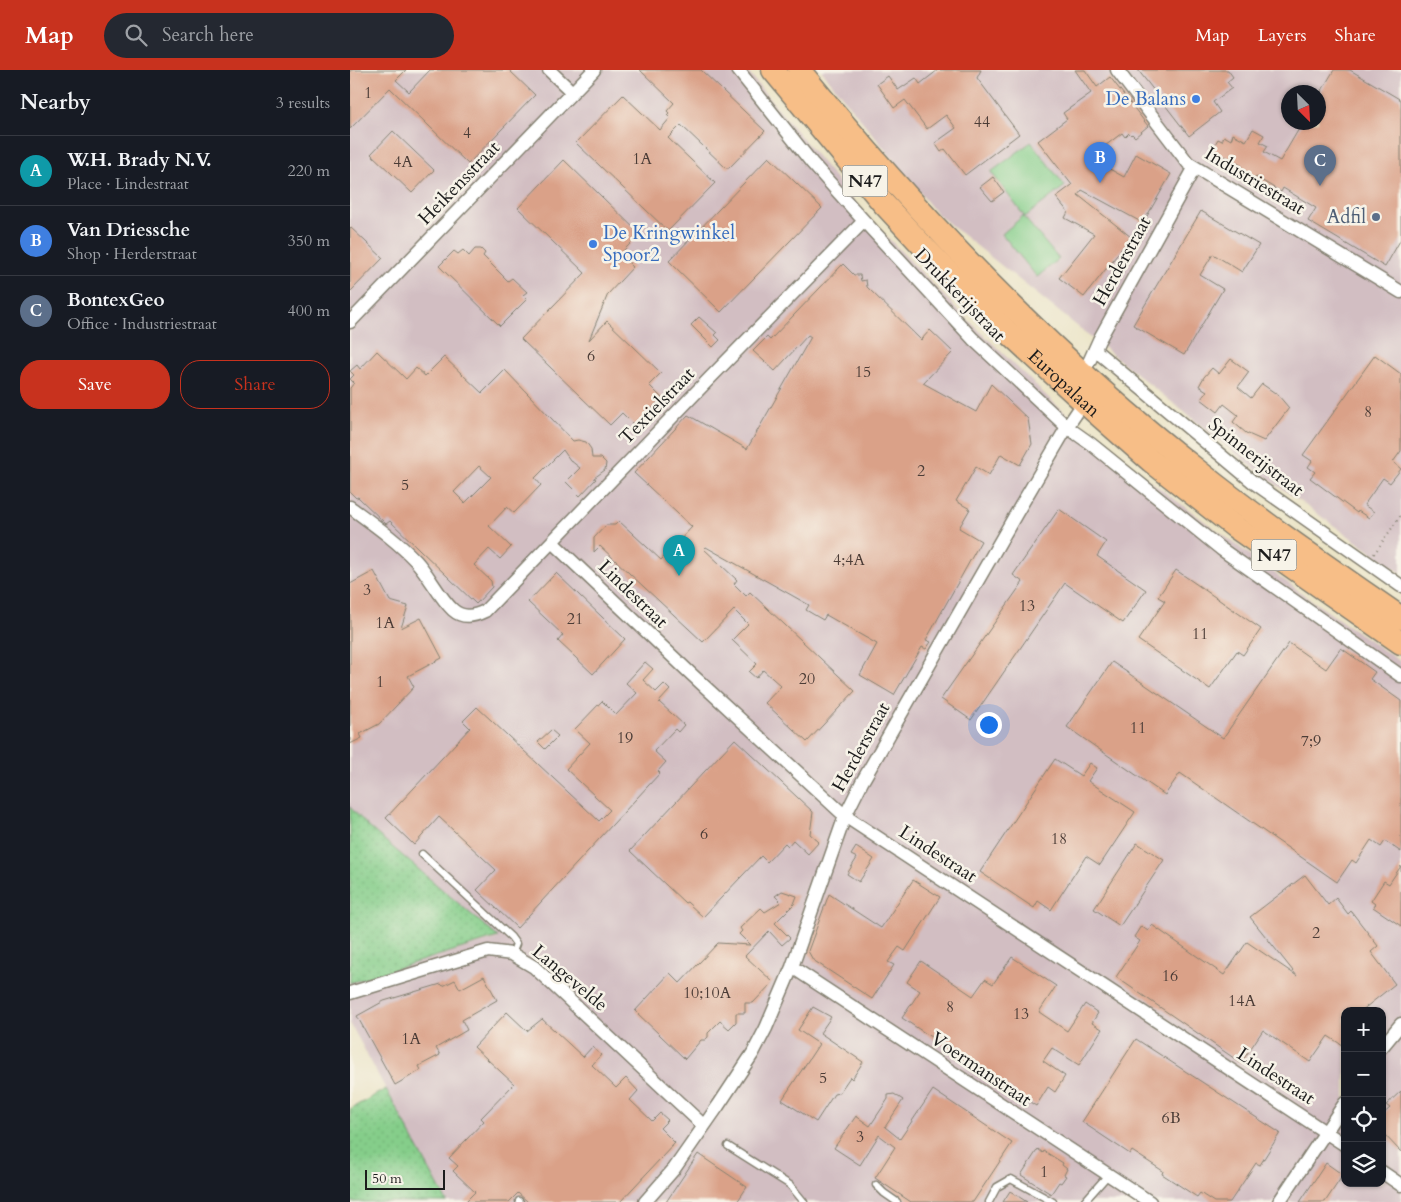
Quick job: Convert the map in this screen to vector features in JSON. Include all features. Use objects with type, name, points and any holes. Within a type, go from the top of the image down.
[{"type":"highway","name":"Europalaan","points":[[773,70],[883,203],[923,246],[1006,330],[1084,402],[1151,461],[1235,527],[1401,643]]},
{"type":"highway","name":"Europalaan","points":[[799,70],[850,133],[940,234],[1007,302],[1082,372],[1124,410],[1205,477],[1401,618]]},
{"type":"street","points":[[549,70],[572,92]]},
{"type":"street","name":"Heikensstraat","points":[[350,322],[594,70]]},
{"type":"street","name":"Drukkerijstraat","points":[[738,70],[812,163],[864,221],[974,339],[1067,427],[1091,444],[1221,549],[1401,676]]},
{"type":"street","name":"Industriestraat","points":[[1117,70],[1188,163],[1401,292]]},
{"type":"street","name":"Herderstraat","points":[[1082,372],[1194,167]]},
{"type":"street","name":"Textielstraat","points":[[350,507],[387,534],[416,561],[454,610],[468,616],[476,616],[494,603],[708,379],[864,221]]},
{"type":"street","name":"Spinnerijstraat","points":[[1095,350],[1253,482],[1401,586]]},
{"type":"street","name":"Herderstraat","points":[[645,1202],[674,1169],[753,1053],[778,1002],[845,816],[862,782],[1067,427],[1084,402]]},
{"type":"street","name":"Lindestraat","points":[[552,542],[845,816],[1341,1142]]},
{"type":"street","name":"Langevelde","points":[[350,993],[488,952],[512,954],[534,967],[548,979],[704,1126]]},
{"type":"street","name":"Voermanstraat","points":[[792,967],[1150,1202]]},
{"type":"street","points":[[1386,1042],[1401,1024]]},
{"type":"street","points":[[1279,1202],[1341,1109]]},
{"type":"street","points":[[1386,1175],[1401,1185]]},
{"type":"lane","points":[[422,854],[511,937],[516,944],[512,954]]},
{"type":"lane","points":[[728,1146],[790,1185],[804,1202]]},
{"type":"lane","points":[[1084,1202],[1108,1175]]},
{"type":"lane","points":[[989,1202],[997,1188],[1011,1179],[1053,1202]]},
{"type":"lane","points":[[876,1185],[884,1194],[897,1202]]},
{"type":"path","points":[[1368,562],[1401,515]]},
{"type":"shaded area","points":[[350,70],[746,70],[863,212],[956,308],[1055,404],[1143,476],[1314,602],[1401,662],[1401,1202],[447,1202],[350,1023],[350,983],[498,938],[370,828],[350,807]]},
{"type":"shaded area","points":[[821,70],[1401,70],[1401,573],[1264,476],[937,214]]},
{"type":"green space","points":[[1031,142],[1065,186],[1025,217],[991,172]]},
{"type":"green space","points":[[1023,216],[1059,259],[1037,277],[1002,234]]},
{"type":"green space","points":[[350,807],[370,828],[498,937],[350,983]]},
{"type":"green space","points":[[386,1089],[447,1202],[350,1202],[350,1109]]},
{"type":"building","points":[[350,70],[406,70],[396,80],[409,92],[430,70],[509,70],[535,95],[468,164],[390,88],[350,129]]},
{"type":"building","points":[[640,70],[701,70],[765,131],[729,168],[726,168],[681,125],[668,138],[715,183],[668,231],[576,143],[623,95],[660,130],[670,118],[667,115],[669,113],[667,111],[674,103]]},
{"type":"building","points":[[938,70],[981,70],[977,78],[1019,134],[965,175],[945,149],[941,152],[935,143],[956,128],[946,115],[927,129],[905,100],[894,108],[877,84],[888,76],[898,90],[916,78],[920,84]]},
{"type":"building","points":[[1075,70],[1085,70],[1097,87],[1110,77],[1148,126],[1135,137],[1129,133],[1125,137],[1122,133],[1101,149],[1107,157],[1106,167],[1124,177],[1136,154],[1171,174],[1143,223],[1082,190],[1078,195],[1131,237],[1084,297],[1059,278],[1094,234],[1065,218],[1068,212],[1056,197],[1072,185],[1038,141],[1067,119],[1063,113],[1091,93]]},
{"type":"building","points":[[1138,70],[1228,70],[1233,77],[1227,82],[1232,88],[1213,102],[1220,112],[1189,136]]},
{"type":"building","points":[[1334,70],[1350,70],[1401,100],[1401,239],[1385,267],[1308,221],[1316,208],[1283,188],[1281,192],[1256,177],[1255,179],[1239,170],[1242,166],[1225,156],[1222,161],[1213,155],[1215,153],[1211,151],[1218,139],[1222,141],[1224,136],[1231,140],[1233,134],[1246,141],[1253,129],[1264,135],[1260,142],[1268,146],[1264,152],[1280,161],[1298,130],[1326,130],[1325,85]]},
{"type":"building","points":[[393,131],[434,170],[412,193],[371,154]]},
{"type":"building","points":[[769,157],[822,208],[721,312],[669,261]]},
{"type":"building","points":[[564,160],[640,234],[620,254],[633,267],[608,294],[589,340],[607,321],[661,373],[649,385],[662,398],[635,426],[622,413],[610,425],[521,339],[585,273],[518,208]]},
{"type":"building","points":[[993,177],[1004,192],[992,201],[980,187]]},
{"type":"building","points":[[1201,211],[1259,245],[1242,272],[1213,254],[1200,275],[1223,289],[1184,355],[1133,325]]},
{"type":"building","points":[[350,227],[383,258],[350,292]]},
{"type":"building","points":[[475,249],[481,249],[485,253],[483,256],[508,281],[512,278],[527,292],[523,295],[527,299],[500,326],[439,266],[454,251],[458,254],[463,250],[469,256]]},
{"type":"building","points":[[843,264],[854,275],[860,275],[861,281],[866,280],[867,287],[921,340],[930,330],[953,352],[923,383],[976,412],[991,384],[1028,419],[1032,444],[1020,465],[1001,454],[989,475],[976,467],[956,501],[970,509],[959,528],[981,541],[926,640],[931,642],[926,649],[922,647],[894,695],[860,675],[877,644],[826,615],[823,620],[806,610],[809,605],[706,547],[704,549],[737,580],[734,584],[746,596],[750,592],[855,691],[807,742],[765,703],[781,686],[763,670],[756,678],[749,672],[757,664],[732,640],[748,624],[734,610],[703,642],[600,546],[594,552],[594,538],[606,525],[615,525],[619,521],[661,560],[692,527],[634,473],[688,415],[747,449],[811,337],[808,335],[775,371],[753,351],[767,337],[770,340]]},
{"type":"building","points":[[699,317],[717,333],[715,335],[720,340],[713,347],[691,325]]},
{"type":"building","points":[[377,351],[406,379],[416,368],[425,376],[444,357],[482,393],[505,370],[573,441],[586,442],[591,449],[592,458],[601,458],[606,463],[605,470],[594,478],[596,479],[580,496],[566,482],[580,468],[570,460],[563,450],[535,478],[541,485],[514,513],[507,507],[489,526],[511,547],[500,559],[489,549],[474,565],[491,581],[492,587],[476,604],[390,521],[386,524],[358,497],[356,498],[350,492],[350,388],[354,383],[350,379],[354,375],[350,371],[357,365],[360,369]],"holes":[[[479,466],[491,477],[465,503],[454,492]]]},
{"type":"building","points":[[1375,355],[1401,374],[1401,451],[1393,462],[1401,469],[1390,483],[1383,478],[1364,505],[1374,512],[1369,518],[1358,511],[1357,513],[1310,478],[1315,472],[1308,467],[1312,461],[1303,455]]},
{"type":"building","points":[[1231,359],[1249,372],[1238,387],[1251,398],[1262,384],[1278,395],[1289,408],[1264,441],[1246,433],[1233,422],[1238,415],[1224,404],[1218,412],[1201,399],[1207,391],[1199,386],[1204,377],[1212,368],[1219,374]]},
{"type":"building","points":[[1059,509],[1106,542],[1097,556],[1146,590],[1123,623],[1065,583],[971,720],[941,699],[1023,582],[1013,575]]},
{"type":"building","points":[[1176,570],[1261,629],[1243,655],[1237,651],[1210,689],[1138,640],[1165,601],[1158,597]]},
{"type":"building","points":[[374,571],[390,601],[408,606],[401,628],[421,618],[442,658],[408,676],[414,687],[379,724],[360,734],[362,738],[350,744],[350,584]]},
{"type":"building","points":[[556,573],[625,639],[593,674],[558,641],[563,635],[528,602]]},
{"type":"building","points":[[1289,643],[1326,669],[1341,648],[1375,672],[1370,679],[1401,701],[1401,852],[1385,841],[1381,847],[1371,840],[1356,863],[1352,860],[1337,882],[1180,773],[1165,795],[1067,727],[1112,662],[1223,738]]},
{"type":"building","points":[[645,662],[653,669],[643,680],[656,692],[664,684],[670,690],[659,702],[684,725],[678,732],[675,729],[654,751],[666,762],[658,771],[660,773],[517,928],[477,890],[496,870],[439,817],[414,845],[386,818],[470,728],[463,721],[477,707],[599,821],[610,810],[566,769],[590,743],[575,729],[602,701],[616,715],[637,693],[626,683]]},
{"type":"building","points":[[551,730],[558,736],[545,749],[538,742]]},
{"type":"building","points":[[735,739],[813,812],[810,834],[819,842],[808,854],[793,840],[788,846],[785,843],[767,862],[761,856],[703,917],[687,902],[685,903],[630,851]]},
{"type":"building","points":[[1055,759],[1081,776],[1090,763],[1097,768],[1088,781],[1135,812],[1100,865],[1086,856],[1051,910],[1038,901],[1034,908],[980,872]]},
{"type":"building","points":[[1137,843],[1164,860],[1120,926],[1094,909]]},
{"type":"building","points":[[856,847],[874,859],[859,882],[847,874],[857,858],[851,855]]},
{"type":"building","points":[[1401,866],[1401,926],[1373,907],[1375,904],[1371,901],[1384,881],[1389,884]]},
{"type":"building","points":[[1305,875],[1328,905],[1336,898],[1348,914],[1351,911],[1378,946],[1371,952],[1395,984],[1366,1007],[1341,1007],[1341,1044],[1328,1036],[1310,1062],[1263,1030],[1241,1063],[1116,977],[1140,941],[1134,937],[1141,926],[1148,931],[1152,925],[1224,975],[1247,942],[1297,976],[1250,917]]},
{"type":"building","points":[[913,880],[940,897],[905,951],[899,947],[888,962],[894,965],[872,999],[813,960],[808,951],[829,894],[881,928]]},
{"type":"building","points":[[782,891],[797,896],[794,904],[775,923],[790,938],[782,945],[769,931],[745,956],[773,982],[753,1003],[745,1003],[745,1013],[736,1013],[736,1022],[729,1029],[720,1021],[708,1033],[708,1037],[705,1040],[701,1040],[685,1059],[635,1011],[670,973],[680,983],[718,943],[750,945],[739,934],[742,931],[740,928],[761,908],[765,912],[781,902],[775,896]]},
{"type":"building","points":[[1012,957],[1056,986],[1039,1012],[1067,1031],[1085,1004],[1098,1013],[1092,1023],[1102,1029],[1079,1065],[1052,1048],[1043,1061],[1065,1076],[1055,1092],[1048,1087],[1036,1106],[902,1018],[920,991],[907,982],[921,961],[973,996],[985,979],[993,984]]},
{"type":"building","points":[[484,976],[497,1000],[462,1020],[467,1030],[436,1048],[440,1055],[419,1066],[421,1070],[395,1085],[357,1016],[384,1001],[441,984],[443,986],[455,980],[460,989]]},
{"type":"building","points":[[813,1007],[831,1017],[820,1033],[863,1062],[852,1079],[850,1077],[839,1093],[834,1094],[816,1122],[782,1100],[819,1044],[798,1030]]},
{"type":"building","points":[[507,1012],[527,1031],[542,1019],[583,1057],[592,1047],[601,1055],[592,1065],[616,1088],[626,1078],[638,1091],[630,1100],[652,1121],[660,1113],[668,1120],[660,1128],[675,1143],[620,1202],[528,1202],[518,1193],[509,1202],[465,1202],[475,1192],[453,1171],[458,1166],[449,1158],[484,1121],[481,1118],[514,1084],[474,1047]]},
{"type":"building","points":[[1136,1039],[1280,1133],[1260,1165],[1256,1163],[1230,1202],[1214,1202],[1200,1193],[1197,1197],[1162,1174],[1163,1171],[1132,1151],[1130,1154],[1082,1122]]},
{"type":"building","points":[[933,1090],[1012,1143],[973,1202],[911,1202],[875,1178],[895,1147],[879,1135],[860,1165],[834,1148],[856,1116],[870,1126],[888,1099],[888,1095],[894,1094],[903,1100],[885,1127],[900,1139]]},
{"type":"building","points":[[1401,1091],[1401,1152],[1386,1136],[1386,1112],[1390,1108],[1386,1105]]},
{"type":"building","points":[[1038,1149],[1063,1163],[1062,1165],[1067,1169],[1064,1175],[1066,1176],[1061,1183],[1059,1182],[1051,1194],[1021,1175]]},
{"type":"building","points":[[698,1154],[747,1187],[737,1202],[666,1202]]},
{"type":"building","points":[[1326,1163],[1341,1174],[1341,1178],[1325,1202],[1300,1202]]},
{"type":"building","points":[[1010,1191],[1027,1202],[1003,1202]]},
{"type":"place","name":"De Balans","points":[[1196,99]]},
{"type":"place","name":"Van Driessche","points":[[1100,183]]},
{"type":"place","name":"BontexGeo","points":[[1320,186]]},
{"type":"place","name":"Adfil","points":[[1376,217]]},
{"type":"place","name":"De Kringwinkel Spoor2","points":[[593,244]]},
{"type":"place","name":"W.H. Brady N.V.","points":[[679,576]]}]
